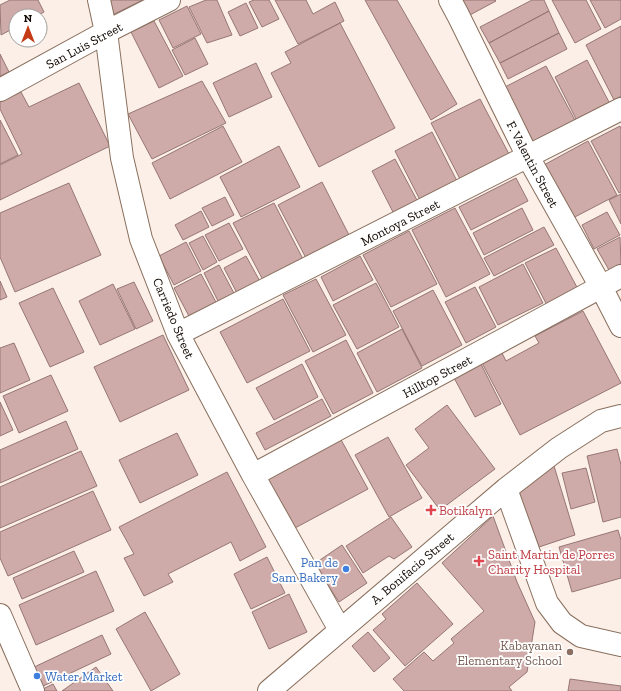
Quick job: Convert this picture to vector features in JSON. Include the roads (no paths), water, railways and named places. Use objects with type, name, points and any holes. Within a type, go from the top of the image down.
[{"type":"street","name":"Carriedo Street","points":[[99,0],[106,32],[122,158],[141,239],[178,334],[253,475],[340,630]]},
{"type":"street","name":"San Luis Street","points":[[0,90],[168,0]]},
{"type":"street","name":"F. Valentin Street","points":[[450,0],[528,157],[601,287],[621,326]]},
{"type":"street","name":"Montoya Street","points":[[178,334],[528,157],[621,108]]},
{"type":"street","name":"Hilltop Street","points":[[253,475],[621,276]]},
{"type":"street","name":"A. Bonifacio Street","points":[[269,691],[506,489],[559,448],[601,421],[621,416]]},
{"type":"street","points":[[506,489],[547,603],[562,623],[581,636],[621,645]]},
{"type":"street","points":[[0,615],[33,691]]},
{"type":"place","name":"Botikalyn","points":[[431,510]]},
{"type":"place","name":"Saint Martin de Porres Charity Hospital","points":[[479,561]]},
{"type":"place","name":"Pan de Sam Bakery","points":[[346,569]]},
{"type":"place","name":"Kabayanan Elementary School","points":[[570,652]]},
{"type":"place","name":"Water Market","points":[[37,676]]}]
